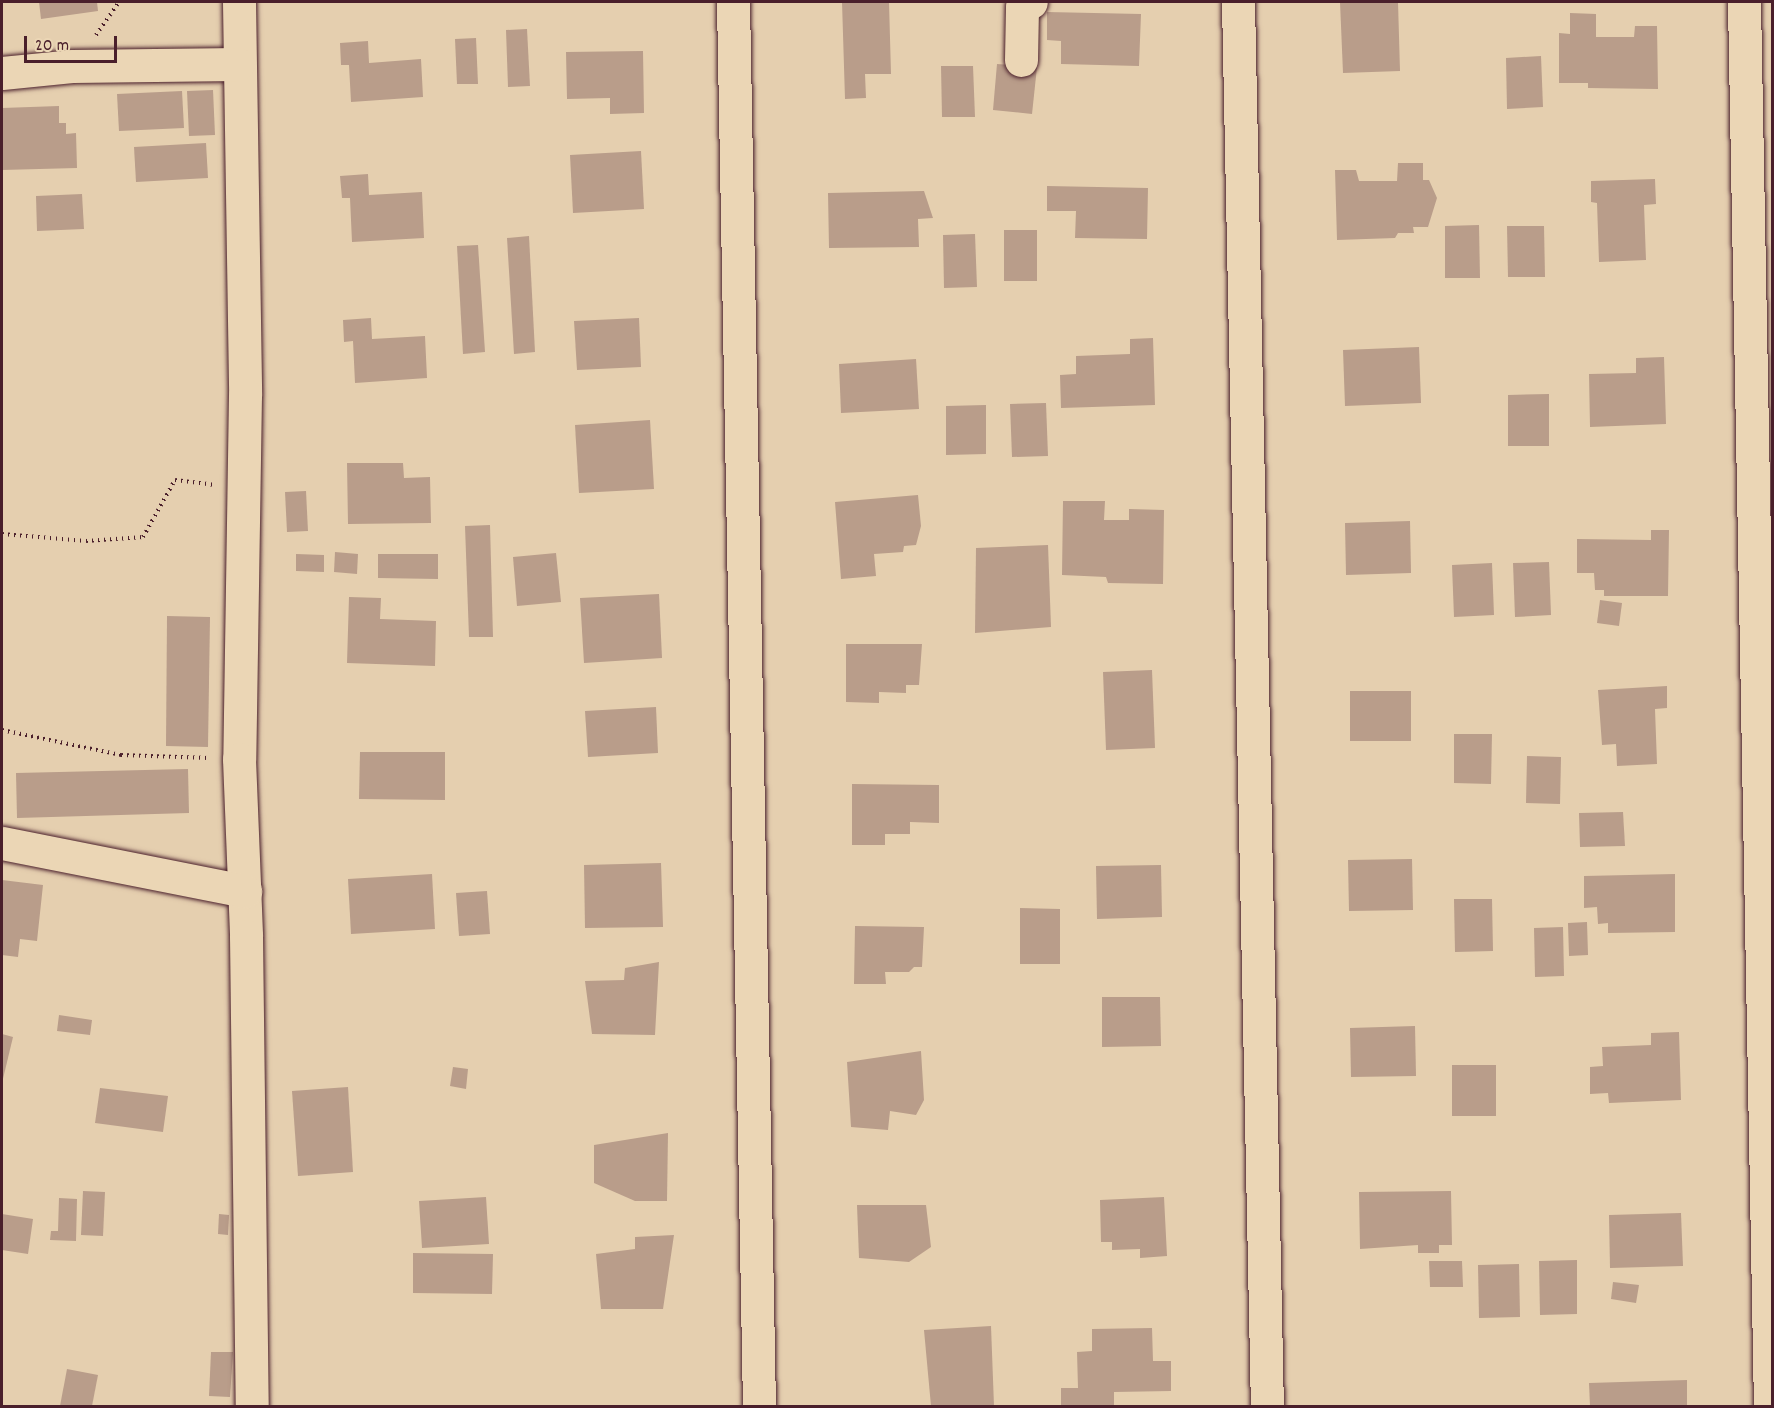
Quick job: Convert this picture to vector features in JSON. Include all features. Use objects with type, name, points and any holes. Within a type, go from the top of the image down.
[{"type":"street","points":[[239,2],[244,488],[240,759],[252,1407]]},
{"type":"street","points":[[733,2],[759,1407]]},
{"type":"street","points":[[1021,60],[1022,8],[1031,2]]},
{"type":"street","points":[[1238,2],[1267,1407]]},
{"type":"street","points":[[1744,2],[1770,1407]]},
{"type":"street","points":[[2,73],[72,66],[238,64]]},
{"type":"street","points":[[2,843],[244,891]]},
{"type":"path","points":[[2,534],[86,542],[143,537],[175,480],[244,488]]},
{"type":"path","points":[[2,730],[121,755],[240,759]]},
{"type":"building","points":[[39,2],[97,2],[98,11],[41,19]]},
{"type":"building","points":[[842,2],[889,2],[891,74],[865,74],[866,98],[845,99]]},
{"type":"building","points":[[1340,2],[1398,2],[1400,71],[1343,73]]},
{"type":"building","points":[[1047,12],[1141,14],[1139,66],[1061,64],[1061,41],[1047,40]]},
{"type":"building","points":[[1570,13],[1596,14],[1596,37],[1634,37],[1635,26],[1657,26],[1658,89],[1588,88],[1588,83],[1559,83],[1559,33],[1570,34]]},
{"type":"building","points":[[527,29],[530,86],[508,87],[506,30]]},
{"type":"building","points":[[476,38],[478,84],[457,84],[455,39]]},
{"type":"building","points":[[368,41],[369,63],[421,59],[423,97],[351,102],[349,65],[341,65],[340,43]]},
{"type":"building","points":[[643,51],[644,113],[610,114],[610,98],[567,99],[566,52]]},
{"type":"building","points":[[1541,56],[1543,107],[1507,109],[1506,58]]},
{"type":"building","points":[[997,64],[1037,67],[1032,114],[993,110]]},
{"type":"building","points":[[941,66],[973,66],[975,117],[942,117]]},
{"type":"building","points":[[213,90],[215,135],[189,136],[187,91]]},
{"type":"building","points":[[182,91],[184,128],[119,131],[117,94]]},
{"type":"building","points":[[59,106],[59,123],[66,123],[66,134],[76,133],[77,168],[2,170],[2,108]]},
{"type":"building","points":[[206,143],[208,178],[136,182],[134,147]]},
{"type":"building","points":[[641,151],[644,209],[573,213],[570,155]]},
{"type":"building","points":[[1398,163],[1423,163],[1423,180],[1429,180],[1437,198],[1428,227],[1413,227],[1414,233],[1398,233],[1395,238],[1337,240],[1335,170],[1356,170],[1359,181],[1397,181]]},
{"type":"building","points":[[368,174],[369,195],[422,192],[424,238],[352,242],[350,198],[342,198],[340,176]]},
{"type":"building","points":[[1655,179],[1656,204],[1644,205],[1646,260],[1599,262],[1597,203],[1591,202],[1591,181]]},
{"type":"building","points":[[1047,186],[1148,188],[1147,239],[1075,238],[1076,211],[1047,211]]},
{"type":"building","points":[[924,191],[933,218],[918,219],[919,247],[829,248],[828,193]]},
{"type":"building","points":[[82,194],[84,229],[37,231],[36,196]]},
{"type":"building","points":[[1479,225],[1480,278],[1445,278],[1445,226]]},
{"type":"building","points":[[1507,226],[1544,226],[1545,277],[1508,277]]},
{"type":"building","points":[[1004,230],[1037,230],[1037,281],[1004,281]]},
{"type":"building","points":[[975,234],[977,287],[944,288],[943,235]]},
{"type":"building","points":[[529,236],[535,352],[514,354],[507,238]]},
{"type":"building","points":[[478,245],[485,352],[463,354],[457,246]]},
{"type":"building","points":[[371,318],[372,339],[425,336],[427,378],[355,383],[353,341],[344,342],[343,320]]},
{"type":"building","points":[[639,318],[641,367],[577,370],[574,321]]},
{"type":"building","points":[[1153,338],[1155,405],[1061,408],[1060,375],[1076,374],[1076,356],[1130,354],[1130,339]]},
{"type":"building","points":[[1419,347],[1421,403],[1345,406],[1343,350]]},
{"type":"building","points":[[1664,357],[1666,424],[1590,427],[1589,374],[1636,373],[1636,358]]},
{"type":"building","points":[[916,359],[919,409],[841,413],[839,364]]},
{"type":"building","points":[[1549,394],[1549,446],[1508,446],[1508,395]]},
{"type":"building","points":[[1046,403],[1048,456],[1012,457],[1010,404]]},
{"type":"building","points":[[986,405],[986,454],[946,455],[946,406]]},
{"type":"building","points":[[650,420],[654,489],[579,493],[575,425]]},
{"type":"building","points":[[347,463],[403,463],[404,478],[430,477],[431,523],[348,524]]},
{"type":"building","points":[[306,491],[308,531],[287,532],[285,492]]},
{"type":"building","points":[[918,495],[921,526],[916,545],[904,546],[903,552],[874,554],[876,576],[841,579],[835,502]]},
{"type":"building","points":[[1063,501],[1105,501],[1104,520],[1129,520],[1129,509],[1164,510],[1163,584],[1108,583],[1106,577],[1062,575]]},
{"type":"building","points":[[1410,521],[1411,573],[1346,575],[1345,523]]},
{"type":"building","points":[[490,525],[493,637],[469,637],[465,526]]},
{"type":"building","points":[[1651,530],[1669,530],[1668,596],[1604,596],[1604,590],[1595,590],[1594,573],[1577,573],[1577,539],[1651,540]]},
{"type":"building","points":[[1048,545],[1051,627],[975,633],[976,548]]},
{"type":"building","points":[[335,552],[358,554],[357,574],[334,572]]},
{"type":"building","points":[[556,553],[561,602],[517,606],[513,557]]},
{"type":"building","points":[[296,554],[324,555],[324,572],[296,571]]},
{"type":"building","points":[[378,554],[438,554],[438,579],[378,578]]},
{"type":"building","points":[[1549,562],[1551,615],[1515,617],[1513,563]]},
{"type":"building","points":[[1492,563],[1494,615],[1454,617],[1452,565]]},
{"type":"building","points":[[659,594],[662,658],[584,663],[580,598]]},
{"type":"building","points":[[349,597],[381,598],[380,619],[436,621],[435,666],[347,663]]},
{"type":"building","points":[[1600,600],[1622,603],[1619,626],[1597,623]]},
{"type":"building","points":[[167,616],[210,617],[208,747],[166,746]]},
{"type":"building","points":[[846,644],[922,644],[919,685],[906,685],[906,693],[879,692],[879,703],[846,702]]},
{"type":"building","points":[[1152,670],[1155,748],[1106,750],[1103,672]]},
{"type":"building","points":[[1667,686],[1667,708],[1655,709],[1657,764],[1617,766],[1616,744],[1602,745],[1598,690]]},
{"type":"building","points":[[1350,691],[1411,691],[1411,741],[1350,741]]},
{"type":"building","points":[[656,707],[658,753],[588,757],[585,711]]},
{"type":"building","points":[[1454,734],[1492,734],[1491,784],[1454,783]]},
{"type":"building","points":[[360,752],[445,752],[445,800],[359,799]]},
{"type":"building","points":[[1527,756],[1561,757],[1560,804],[1526,803]]},
{"type":"building","points":[[188,769],[189,813],[17,818],[16,773]]},
{"type":"building","points":[[852,784],[939,785],[939,823],[910,822],[910,834],[885,834],[885,845],[852,845]]},
{"type":"building","points":[[1623,812],[1625,846],[1580,847],[1579,813]]},
{"type":"building","points":[[1412,859],[1413,910],[1349,911],[1348,860]]},
{"type":"building","points":[[661,863],[663,927],[585,928],[584,865]]},
{"type":"building","points":[[1161,865],[1162,917],[1097,919],[1096,866]]},
{"type":"building","points":[[432,874],[435,929],[351,934],[348,879]]},
{"type":"building","points":[[1675,874],[1675,932],[1608,933],[1608,923],[1598,924],[1597,907],[1584,908],[1584,876]]},
{"type":"building","points":[[2,880],[43,885],[37,941],[20,939],[18,957],[2,955]]},
{"type":"building","points":[[487,891],[490,934],[459,936],[456,893]]},
{"type":"building","points":[[1454,899],[1492,899],[1493,951],[1455,952]]},
{"type":"building","points":[[1020,908],[1060,909],[1060,964],[1020,964]]},
{"type":"building","points":[[1587,922],[1588,955],[1569,956],[1568,923]]},
{"type":"building","points":[[855,926],[924,927],[922,967],[914,967],[909,972],[885,972],[886,984],[854,984]]},
{"type":"building","points":[[1563,927],[1564,976],[1535,977],[1534,928]]},
{"type":"building","points":[[659,962],[655,1035],[592,1034],[585,981],[624,980],[625,968]]},
{"type":"building","points":[[1102,997],[1160,997],[1161,1046],[1102,1047]]},
{"type":"building","points":[[59,1015],[92,1020],[90,1035],[57,1031]]},
{"type":"building","points":[[1415,1026],[1416,1076],[1351,1077],[1350,1028]]},
{"type":"building","points":[[1679,1032],[1681,1100],[1609,1103],[1608,1093],[1590,1094],[1590,1067],[1603,1066],[1602,1047],[1651,1045],[1651,1033]]},
{"type":"building","points":[[2,1034],[13,1037],[2,1083]]},
{"type":"building","points":[[921,1051],[924,1100],[916,1115],[890,1111],[888,1130],[851,1127],[847,1062]]},
{"type":"building","points":[[1452,1065],[1496,1065],[1496,1116],[1452,1116]]},
{"type":"building","points":[[453,1067],[468,1069],[466,1089],[450,1086]]},
{"type":"building","points":[[348,1087],[353,1172],[298,1176],[292,1091]]},
{"type":"building","points":[[100,1088],[168,1096],[163,1132],[95,1123]]},
{"type":"building","points":[[668,1133],[667,1201],[635,1201],[594,1183],[594,1145]]},
{"type":"building","points":[[83,1191],[105,1192],[103,1236],[81,1235]]},
{"type":"building","points":[[1451,1191],[1452,1245],[1439,1245],[1439,1253],[1418,1253],[1418,1245],[1360,1249],[1359,1192]]},
{"type":"building","points":[[486,1197],[489,1244],[422,1248],[419,1201]]},
{"type":"building","points":[[1164,1197],[1167,1256],[1140,1258],[1140,1249],[1112,1250],[1112,1242],[1101,1242],[1100,1200]]},
{"type":"building","points":[[59,1198],[77,1199],[76,1241],[50,1240],[51,1231],[58,1231]]},
{"type":"building","points":[[857,1205],[926,1205],[931,1247],[909,1262],[859,1258]]},
{"type":"building","points":[[1681,1213],[1683,1266],[1610,1268],[1609,1215]]},
{"type":"building","points":[[2,1214],[33,1219],[28,1254],[2,1250]]},
{"type":"building","points":[[219,1214],[229,1215],[228,1235],[218,1234]]},
{"type":"building","points":[[674,1235],[663,1309],[601,1309],[596,1254],[635,1249],[635,1237]]},
{"type":"building","points":[[413,1253],[493,1254],[492,1294],[413,1293]]},
{"type":"building","points":[[1577,1260],[1577,1314],[1540,1315],[1539,1261]]},
{"type":"building","points":[[1429,1261],[1462,1261],[1463,1287],[1430,1287]]},
{"type":"building","points":[[1519,1264],[1520,1317],[1479,1318],[1478,1265]]},
{"type":"building","points":[[1613,1282],[1639,1285],[1636,1303],[1611,1299]]},
{"type":"building","points":[[991,1326],[994,1406],[931,1406],[924,1330]]},
{"type":"building","points":[[1152,1328],[1153,1361],[1171,1361],[1171,1391],[1114,1392],[1114,1406],[1061,1406],[1061,1388],[1078,1388],[1077,1352],[1092,1351],[1092,1329]]},
{"type":"building","points":[[211,1352],[233,1352],[230,1397],[209,1396]]},
{"type":"building","points":[[67,1369],[98,1375],[92,1406],[60,1406]]},
{"type":"building","points":[[1687,1380],[1687,1406],[1590,1406],[1589,1383]]}]
